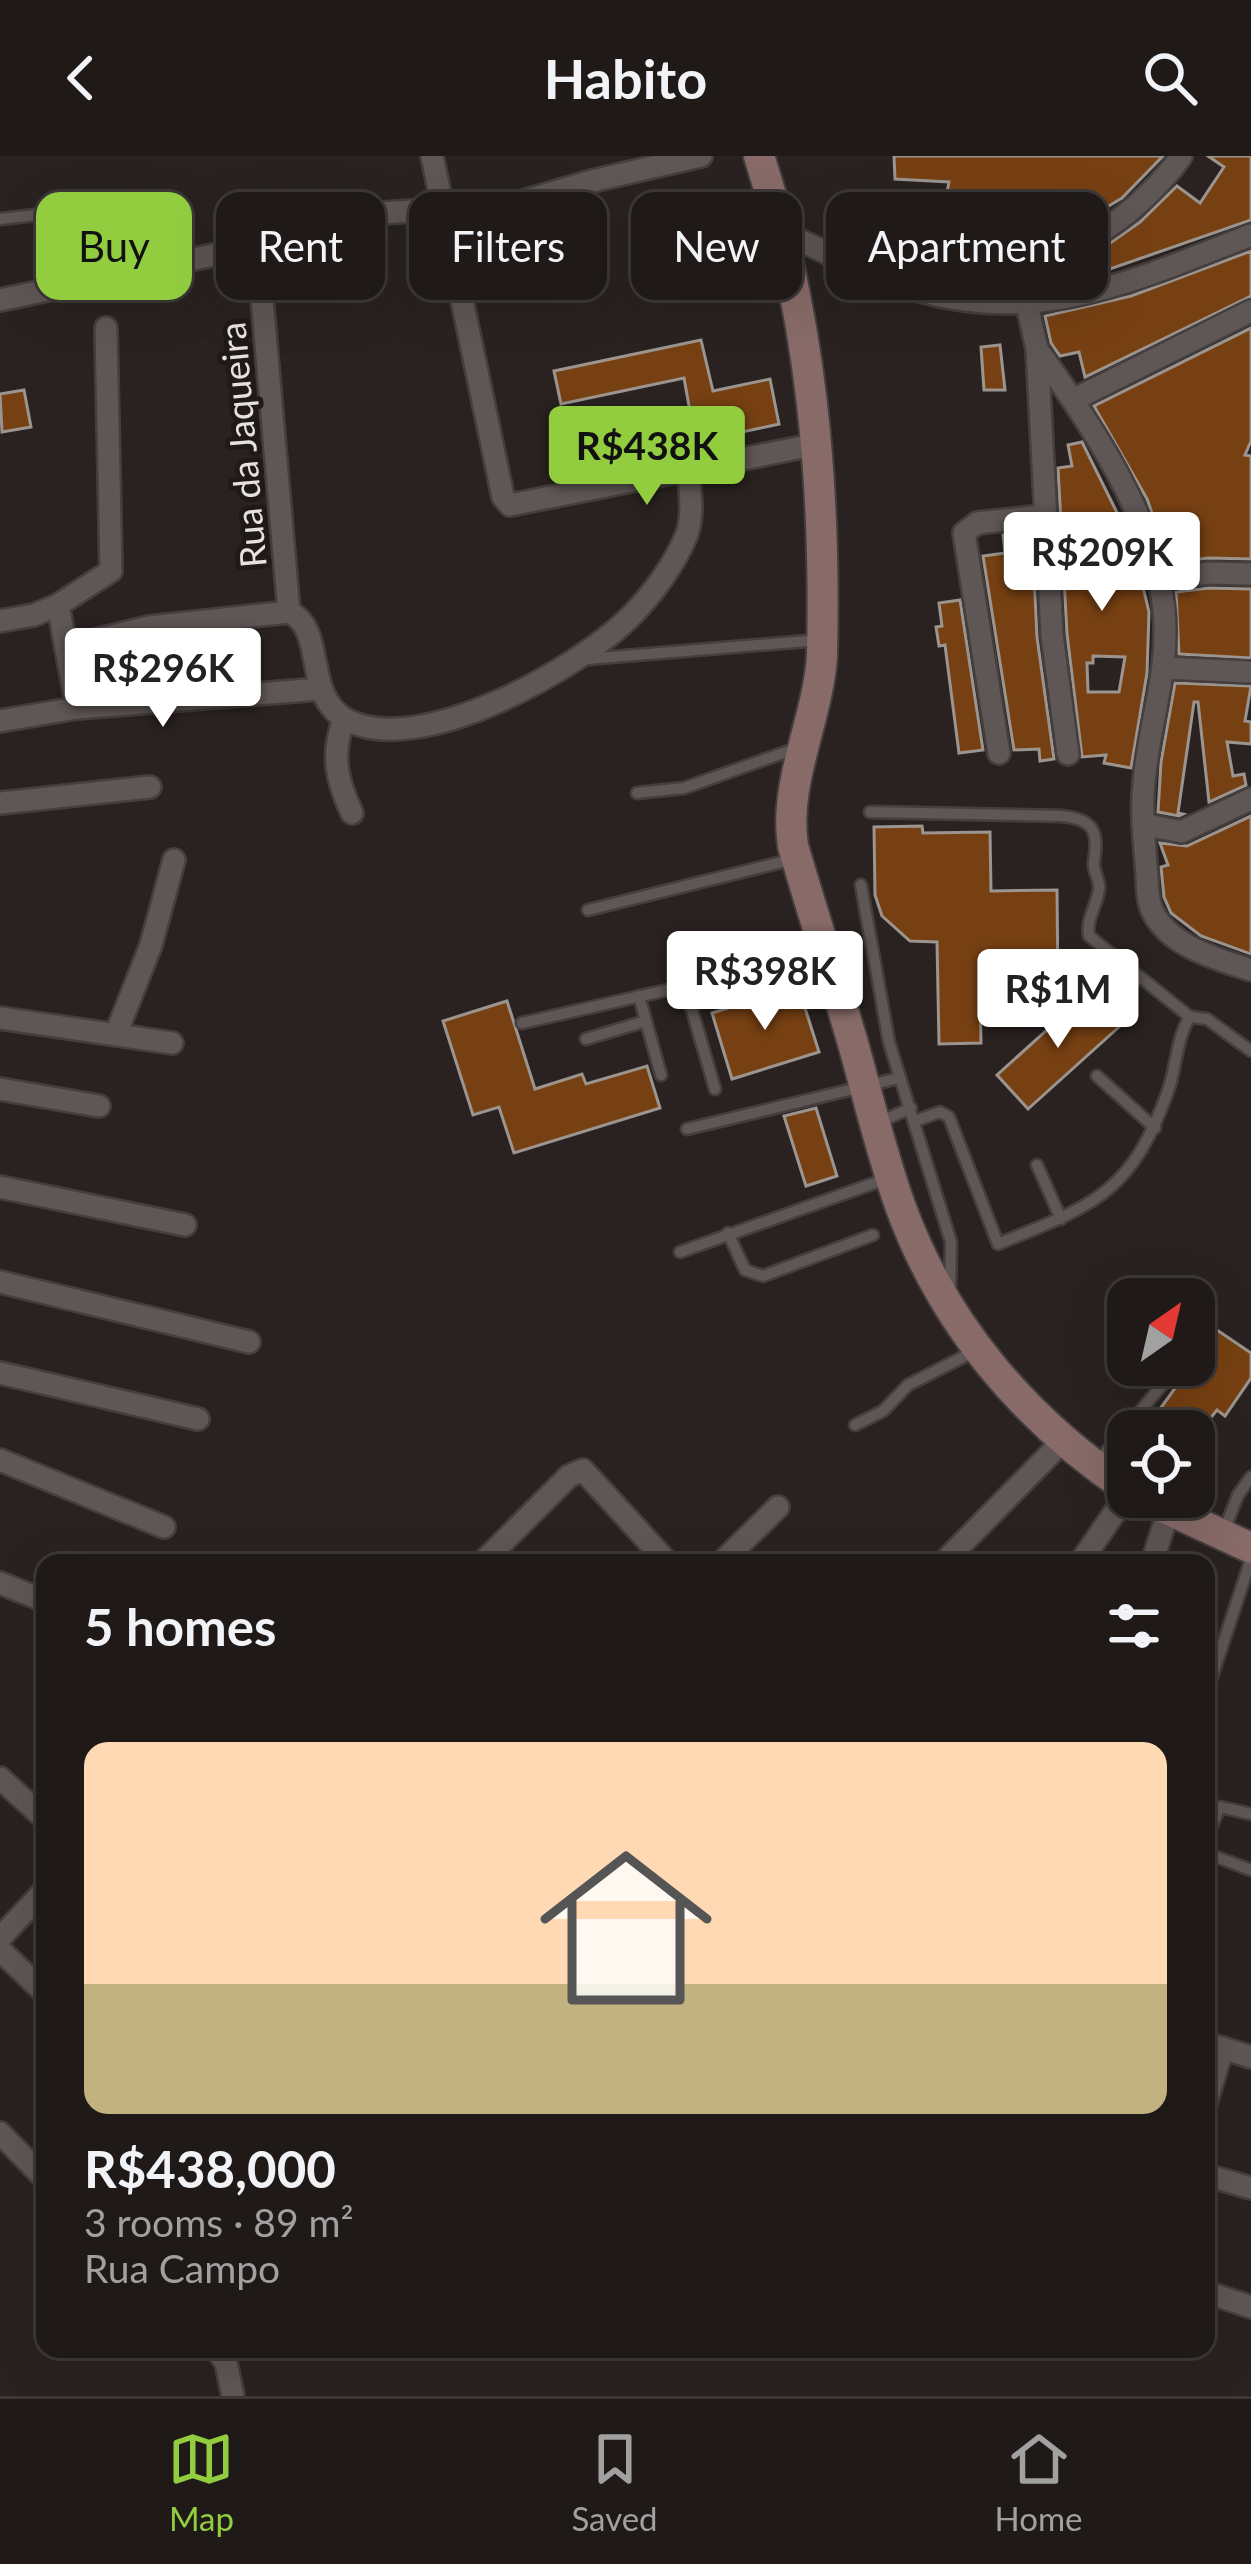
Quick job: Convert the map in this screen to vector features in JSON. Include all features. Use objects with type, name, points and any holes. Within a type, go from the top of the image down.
[{"type":"main road","points":[[760,156],[771,192]]},
{"type":"main road","points":[[798,300],[818,444],[823,640],[819,685],[791,818],[797,859],[890,1178],[949,1306],[977,1350],[1024,1404],[1107,1476]]},
{"type":"main road","points":[[1184,1518],[1251,1548]]},
{"type":"street","points":[[433,156],[440,192]]},
{"type":"street","points":[[586,156],[592,182]]},
{"type":"street","points":[[548,192],[701,156]]},
{"type":"street","points":[[823,250],[968,268],[1017,265],[1089,240],[1143,200],[1181,156]]},
{"type":"street","points":[[802,241],[907,287],[961,302],[1028,305],[1158,272],[1251,235]]},
{"type":"street","points":[[0,300],[216,255]]},
{"type":"street","name":"Rua da Jaqueira","points":[[262,300],[289,612],[307,632],[320,689],[344,719]]},
{"type":"street","points":[[462,300],[503,497],[514,506],[818,444]]},
{"type":"street","points":[[1028,305],[1037,349],[1052,635],[1068,754]]},
{"type":"street","points":[[1073,400],[1251,311]]},
{"type":"street","points":[[0,621],[58,605],[106,577],[113,563],[106,328]]},
{"type":"street","points":[[1037,349],[1073,400],[1134,507],[1164,606],[1166,668],[1144,781],[1151,910],[1181,941],[1251,970]]},
{"type":"street","points":[[352,813],[335,766],[336,741],[344,719],[383,729],[432,724],[507,696],[571,660],[630,617],[679,550],[691,509],[688,470]]},
{"type":"street","points":[[999,753],[964,532],[977,523],[1043,516]]},
{"type":"street","points":[[1156,580],[1208,573],[1251,574]]},
{"type":"street","points":[[58,605],[77,708]]},
{"type":"street","points":[[68,647],[149,627],[289,612]]},
{"type":"street","points":[[1166,668],[1247,672]]},
{"type":"street","points":[[0,721],[77,708],[320,689]]},
{"type":"street","points":[[0,802],[151,787]]},
{"type":"street","points":[[1143,824],[1181,832],[1251,799]]},
{"type":"street","points":[[116,1034],[151,945],[174,860]]},
{"type":"street","points":[[0,1018],[172,1042]]},
{"type":"street","points":[[0,1089],[98,1106]]},
{"type":"street","points":[[0,1187],[184,1225]]},
{"type":"street","points":[[0,1282],[249,1342]]},
{"type":"street","points":[[0,1373],[198,1419]]},
{"type":"street","points":[[952,1554],[1063,1442]]},
{"type":"street","points":[[0,1460],[164,1527]]},
{"type":"street","points":[[491,1554],[569,1477],[583,1470],[659,1554]]},
{"type":"street","points":[[730,1554],[778,1507]]},
{"type":"street","points":[[1086,1554],[1110,1518]]},
{"type":"street","points":[[1152,1554],[1154,1518]]},
{"type":"street","points":[[0,1583],[36,1597]]},
{"type":"street","points":[[0,1778],[36,1811]]},
{"type":"street","points":[[0,1938],[36,1900]]},
{"type":"street","points":[[0,1950],[36,1984]]},
{"type":"street","points":[[1215,2045],[1251,2057]]},
{"type":"street","points":[[0,2134],[36,2170]]},
{"type":"street","points":[[1215,2178],[1251,2188]]},
{"type":"street","points":[[1215,2295],[1251,2307]]},
{"type":"street","points":[[222,2358],[233,2396]]},
{"type":"lane","points":[[0,219],[36,215]]},
{"type":"lane","points":[[571,660],[823,640]]},
{"type":"lane","points":[[637,793],[684,788],[805,746]]},
{"type":"lane","points":[[870,812],[1060,816],[1083,821],[1099,844],[1093,862],[1099,890],[1087,926],[1089,936],[1190,1017],[1207,1019],[1251,1051]]},
{"type":"lane","points":[[588,910],[797,859]]},
{"type":"lane","points":[[861,885],[898,1078],[951,1242],[949,1306]]},
{"type":"lane","points":[[522,1023],[685,986],[822,944]]},
{"type":"lane","points":[[1105,1008],[1139,978]]},
{"type":"lane","points":[[685,986],[715,1089]]},
{"type":"lane","points":[[639,996],[661,1075]]},
{"type":"lane","points":[[875,1124],[913,1114],[940,1112],[949,1117],[998,1244],[1096,1202],[1111,1190],[1155,1127],[1190,1017]]},
{"type":"lane","points":[[586,1039],[646,1021]]},
{"type":"lane","points":[[687,1129],[860,1069],[889,1042]]},
{"type":"lane","points":[[860,1069],[898,1078]]},
{"type":"lane","points":[[1097,1076],[1155,1127]]},
{"type":"lane","points":[[1037,1165],[1060,1219]]},
{"type":"lane","points":[[680,1252],[890,1178]]},
{"type":"lane","points":[[728,1233],[745,1270],[763,1276],[873,1235]]},
{"type":"lane","points":[[855,1425],[883,1412],[908,1384],[977,1350]]},
{"type":"lane","points":[[1094,1466],[1161,1386]]},
{"type":"lane","points":[[1222,1535],[1251,1477]]},
{"type":"lane","points":[[1238,1495],[1251,1501]]},
{"type":"lane","points":[[1215,1667],[1250,1560]]},
{"type":"lane","points":[[1215,1818],[1220,1807],[1251,1814]]},
{"type":"lane","points":[[1215,1856],[1251,1870]]},
{"type":"building","points":[[894,156],[1163,156],[1108,206],[1108,192],[947,192],[949,182],[895,179]]},
{"type":"building","points":[[1208,156],[1251,156],[1251,220],[1108,270],[1108,245],[1177,186],[1200,203],[1224,167]]},
{"type":"building","points":[[1251,251],[1251,296],[1085,377],[1079,352],[1060,356],[1051,343],[1045,316],[1131,296]]},
{"type":"building","points":[[1251,328],[1251,441],[1245,455],[1251,456],[1251,559],[1170,563],[1147,499],[1094,406]]},
{"type":"building","points":[[701,340],[713,391],[770,379],[779,424],[719,437],[712,411],[691,417],[684,378],[561,404],[554,371]]},
{"type":"building","points":[[1000,345],[1005,390],[984,390],[981,347]]},
{"type":"building","points":[[24,390],[31,427],[2,432],[0,394]]},
{"type":"building","points":[[1082,442],[1133,545],[1149,612],[1147,673],[1131,768],[1104,763],[1106,755],[1082,757],[1067,634],[1058,468],[1072,466],[1068,445]],"holes":[[[1093,656],[1125,657],[1119,692],[1088,692],[1087,663],[1093,663]]]},
{"type":"building","points":[[1032,532],[1037,637],[1054,759],[1040,761],[1039,749],[1014,750],[983,556],[1005,553],[1003,535]]},
{"type":"building","points":[[1251,589],[1251,658],[1179,654],[1176,592]]},
{"type":"building","points":[[960,600],[983,750],[959,753],[945,645],[939,646],[936,627],[942,626],[939,603]]},
{"type":"building","points":[[1175,683],[1251,686],[1245,721],[1251,722],[1251,744],[1227,742],[1233,776],[1244,774],[1246,785],[1209,802],[1198,702],[1194,702],[1178,813],[1183,814],[1179,816],[1158,812]]},
{"type":"building","points":[[1251,816],[1251,954],[1201,936],[1171,913],[1161,867],[1168,865],[1160,843],[1187,846]]},
{"type":"building","points":[[922,826],[923,833],[990,832],[991,891],[1057,890],[1058,991],[980,992],[981,1043],[939,1044],[937,942],[910,941],[882,916],[875,895],[874,827]]},
{"type":"building","points":[[798,986],[819,1052],[732,1079],[712,1013]]},
{"type":"building","points":[[1089,992],[1098,1002],[1099,1015],[1110,1016],[1120,1026],[1028,1109],[997,1075]]},
{"type":"building","points":[[507,1001],[535,1089],[582,1074],[586,1084],[647,1066],[660,1108],[514,1153],[499,1107],[473,1115],[443,1021]]},
{"type":"building","points":[[816,1108],[837,1176],[806,1186],[784,1116]]},
{"type":"building","points":[[1215,1333],[1251,1353],[1251,1378],[1225,1416],[1217,1410],[1159,1410],[1177,1386],[1215,1386]]}]
